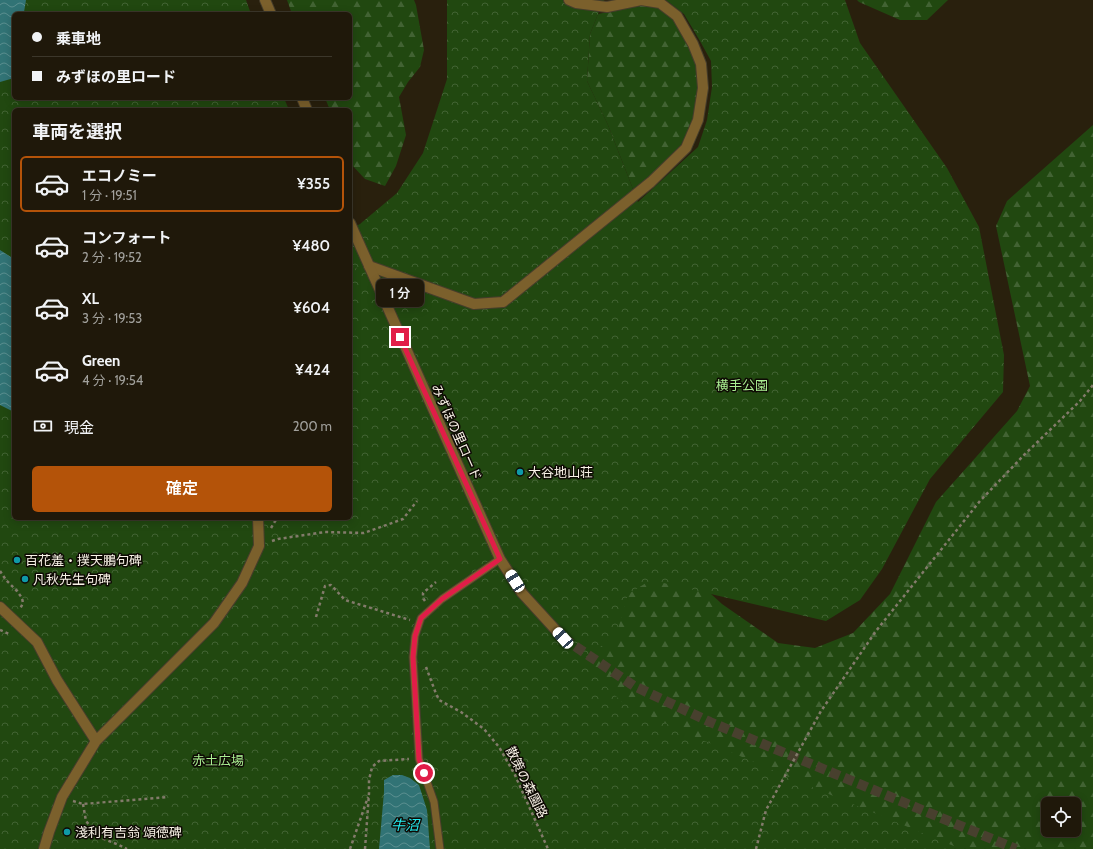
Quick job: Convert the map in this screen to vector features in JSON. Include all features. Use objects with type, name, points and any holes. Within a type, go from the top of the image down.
[{"type":"street","points":[[265,0],[270,12]]},
{"type":"street","points":[[368,266],[474,304],[503,302],[651,182],[686,148],[698,120],[703,88],[701,64],[693,44],[677,16],[660,3],[641,0],[607,7],[576,3],[569,0]]},
{"type":"street","name":"みずほの里ロード","points":[[352,229],[500,559],[522,593],[563,638]]},
{"type":"street","points":[[44,849],[62,797],[96,741],[214,623],[242,583],[259,546],[258,520]]},
{"type":"street","points":[[0,607],[37,642],[57,680],[96,741]]},
{"type":"lane","points":[[440,849],[434,802],[419,759],[413,657],[415,636],[421,618],[442,599],[500,559]]},
{"type":"path","points":[[756,849],[766,810],[821,711],[876,631],[980,501],[1024,455],[1080,401],[1093,385]]},
{"type":"path","points":[[259,546],[278,539],[325,532],[364,533],[403,519],[417,500]]},
{"type":"path","points":[[0,571],[22,598],[23,603],[21,606]]},
{"type":"path","points":[[316,617],[326,586],[331,585],[345,600],[420,623]]},
{"type":"path","name":"散策の森園路","points":[[425,663],[439,700],[461,712],[484,729],[499,747],[515,775],[548,849]]},
{"type":"path","points":[[365,849],[369,780],[372,767],[379,761],[419,759]]},
{"type":"path","points":[[350,849],[369,793]]},
{"type":"path","points":[[62,797],[83,804],[167,797]]},
{"type":"path","points":[[83,804],[86,821],[99,837],[127,849]]},
{"type":"green space","name":"横手公園","points":[[0,0],[246,0],[250,12],[12,12],[12,100],[285,100],[288,108],[12,108],[12,520],[352,520],[352,228],[360,224],[397,193],[423,153],[447,79],[447,0],[604,0],[590,34],[587,81],[608,125],[638,202],[698,147],[707,120],[712,87],[711,61],[684,14],[666,0],[845,0],[860,43],[947,168],[979,227],[1004,355],[1003,392],[930,479],[882,569],[860,600],[826,621],[651,580],[628,594],[616,636],[580,661],[623,703],[684,732],[961,849],[0,849]]},
{"type":"green space","points":[[287,0],[414,0],[424,50],[420,67],[408,82],[399,97],[406,135],[396,166],[385,186],[365,179],[352,165],[352,108],[329,108],[326,100],[352,100],[352,12],[291,12]]},
{"type":"green space","points":[[857,0],[948,0],[927,20],[900,20]]},
{"type":"green space","points":[[638,5],[657,6],[674,19],[698,64],[698,88],[693,119],[681,145],[650,176],[633,189],[608,125],[587,81],[590,34],[598,14]]},
{"type":"green space","points":[[1093,125],[1093,849],[461,849],[652,540],[722,604],[778,643],[815,648],[853,633],[890,594],[936,502],[1017,411],[1030,386],[996,226],[1007,201]]},
{"type":"water","points":[[0,0],[26,0],[24,12],[12,12],[12,79],[0,82]]},
{"type":"water","points":[[0,250],[12,258],[12,411],[0,405]]},
{"type":"water","name":"牛沼","points":[[393,775],[402,775],[410,778],[419,785],[427,810],[430,849],[379,849],[384,780]]},
{"type":"tunnel","points":[[563,638],[634,686],[710,722],[1016,849]]},
{"type":"place","name":"大谷地山荘","points":[[520,472]]},
{"type":"place","name":"百花羞・撲天鵬句碑","points":[[17,560]]},
{"type":"place","name":"凡秋先生句碑","points":[[25,579]]},
{"type":"place","name":"淺利有吉翁 頌徳碑","points":[[67,832]]},
{"type":"route","points":[[400,337],[500,559],[442,599],[421,618],[415,636],[413,657],[419,759],[424,773]]},
{"type":"park label","name":"赤土広場","points":[[218,760]]}]
